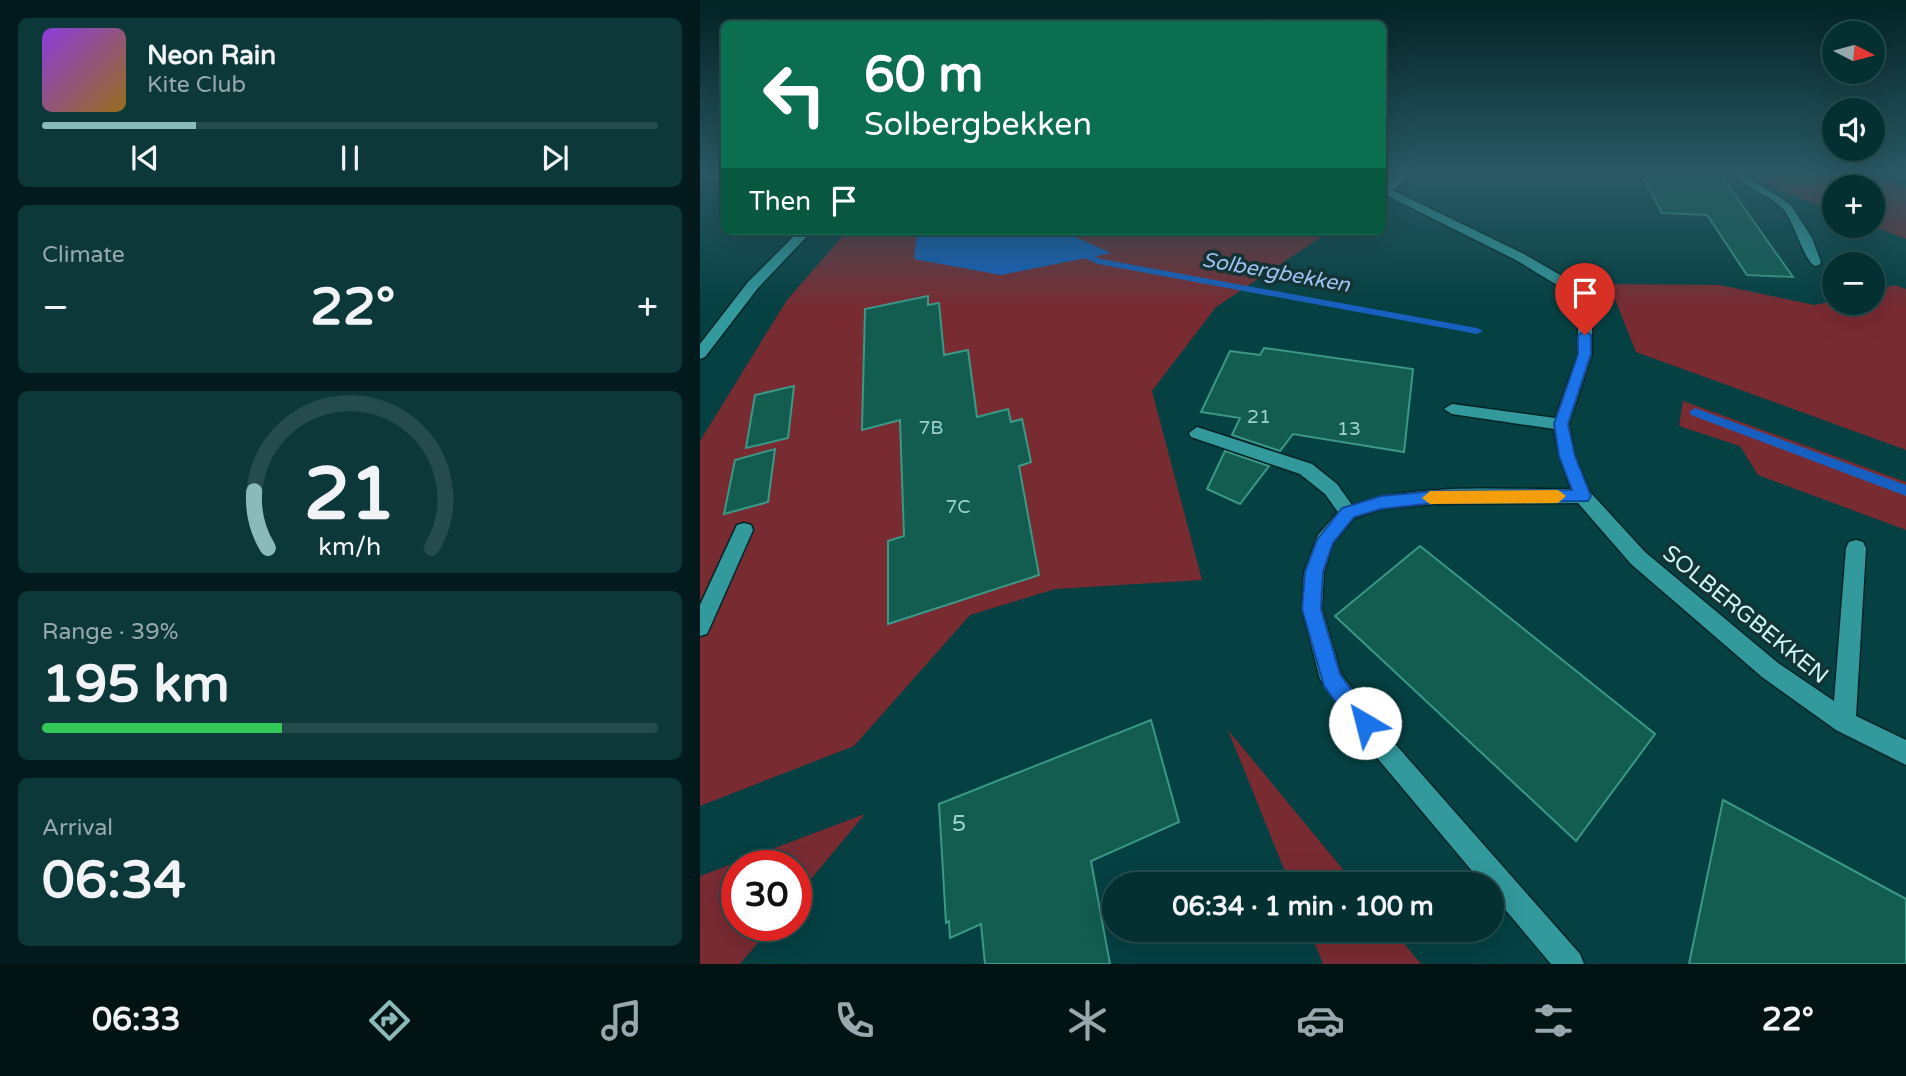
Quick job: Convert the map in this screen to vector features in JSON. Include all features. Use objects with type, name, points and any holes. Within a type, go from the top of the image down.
[{"type":"street","points":[[1443,219],[1520,257],[1562,282],[1577,295],[1585,316],[1585,354],[1561,424],[1452,409]]},
{"type":"street","points":[[1794,219],[1806,238],[1815,262]]},
{"type":"street","points":[[700,354],[753,285],[802,235]]},
{"type":"street","name":"SOLBERGBEKKEN","points":[[1561,424],[1567,456],[1583,496],[1637,558],[1770,670],[1844,722],[1906,753]]},
{"type":"street","points":[[1197,433],[1306,469],[1331,489],[1348,513]]},
{"type":"street","points":[[1570,964],[1381,745],[1331,679],[1312,609],[1314,572],[1325,540],[1348,513],[1381,502],[1435,497],[1583,496]]},
{"type":"street","points":[[700,627],[744,530]]},
{"type":"street","points":[[1844,722],[1856,548]]},
{"type":"shaded area","points":[[1885,219],[1906,219],[1906,239],[1885,231]]},
{"type":"shaded area","points":[[844,235],[1324,235],[1216,307],[1152,391],[1202,580],[1055,589],[970,615],[854,746],[700,806],[700,441],[787,300]]},
{"type":"shaded area","points":[[1609,284],[1720,285],[1814,305],[1822,303],[1822,315],[1885,315],[1885,288],[1895,285],[1906,289],[1906,450],[1636,352]]},
{"type":"shaded area","points":[[1683,401],[1906,482],[1906,530],[1758,475],[1740,446],[1679,426]]},
{"type":"shaded area","points":[[1228,730],[1345,872],[1285,872]]},
{"type":"shaded area","points":[[865,814],[812,878],[812,850],[769,850]]},
{"type":"shaded area","points":[[721,868],[721,941],[759,941],[740,964],[700,964],[700,876]]},
{"type":"shaded area","points":[[1314,942],[1403,942],[1421,964],[1323,964]]},
{"type":"water","points":[[917,235],[1071,235],[1111,253],[1001,275],[914,259]]},
{"type":"building","points":[[1710,219],[1752,219],[1793,277],[1747,275]]},
{"type":"building","points":[[928,296],[928,305],[939,303],[944,355],[968,350],[977,417],[1008,409],[1011,422],[1022,419],[1031,462],[1019,466],[1039,575],[888,624],[888,541],[904,536],[900,420],[862,430],[865,309]]},
{"type":"building","points":[[1264,348],[1413,369],[1404,452],[1293,434],[1280,451],[1232,435],[1240,418],[1201,412],[1230,351],[1260,355]]},
{"type":"building","points":[[794,386],[788,438],[746,448],[755,395]]},
{"type":"building","points":[[775,449],[768,502],[724,514],[735,460]]},
{"type":"building","points":[[1225,451],[1269,466],[1240,504],[1207,489]]},
{"type":"building","points":[[1420,546],[1655,734],[1576,841],[1335,616]]},
{"type":"building","points":[[1151,720],[1179,822],[1091,861],[1102,921],[1102,942],[1106,942],[1110,964],[985,964],[981,924],[950,938],[949,921],[946,923],[939,804]]},
{"type":"building","points":[[1723,800],[1906,899],[1906,964],[1689,964]]},
{"type":"waterway","name":"Solbergbekken","points":[[1074,250],[1098,261],[1477,331]]},
{"type":"waterway","name":"Solbergbekken","points":[[1695,412],[1906,491]]},
{"type":"slow traffic","points":[[1430,498],[1558,496]]},
{"type":"route","points":[[1365,723],[1331,679],[1312,609],[1314,572],[1325,540],[1348,513],[1381,502],[1435,497],[1583,496],[1567,456],[1561,424],[1585,354],[1585,335]]}]
